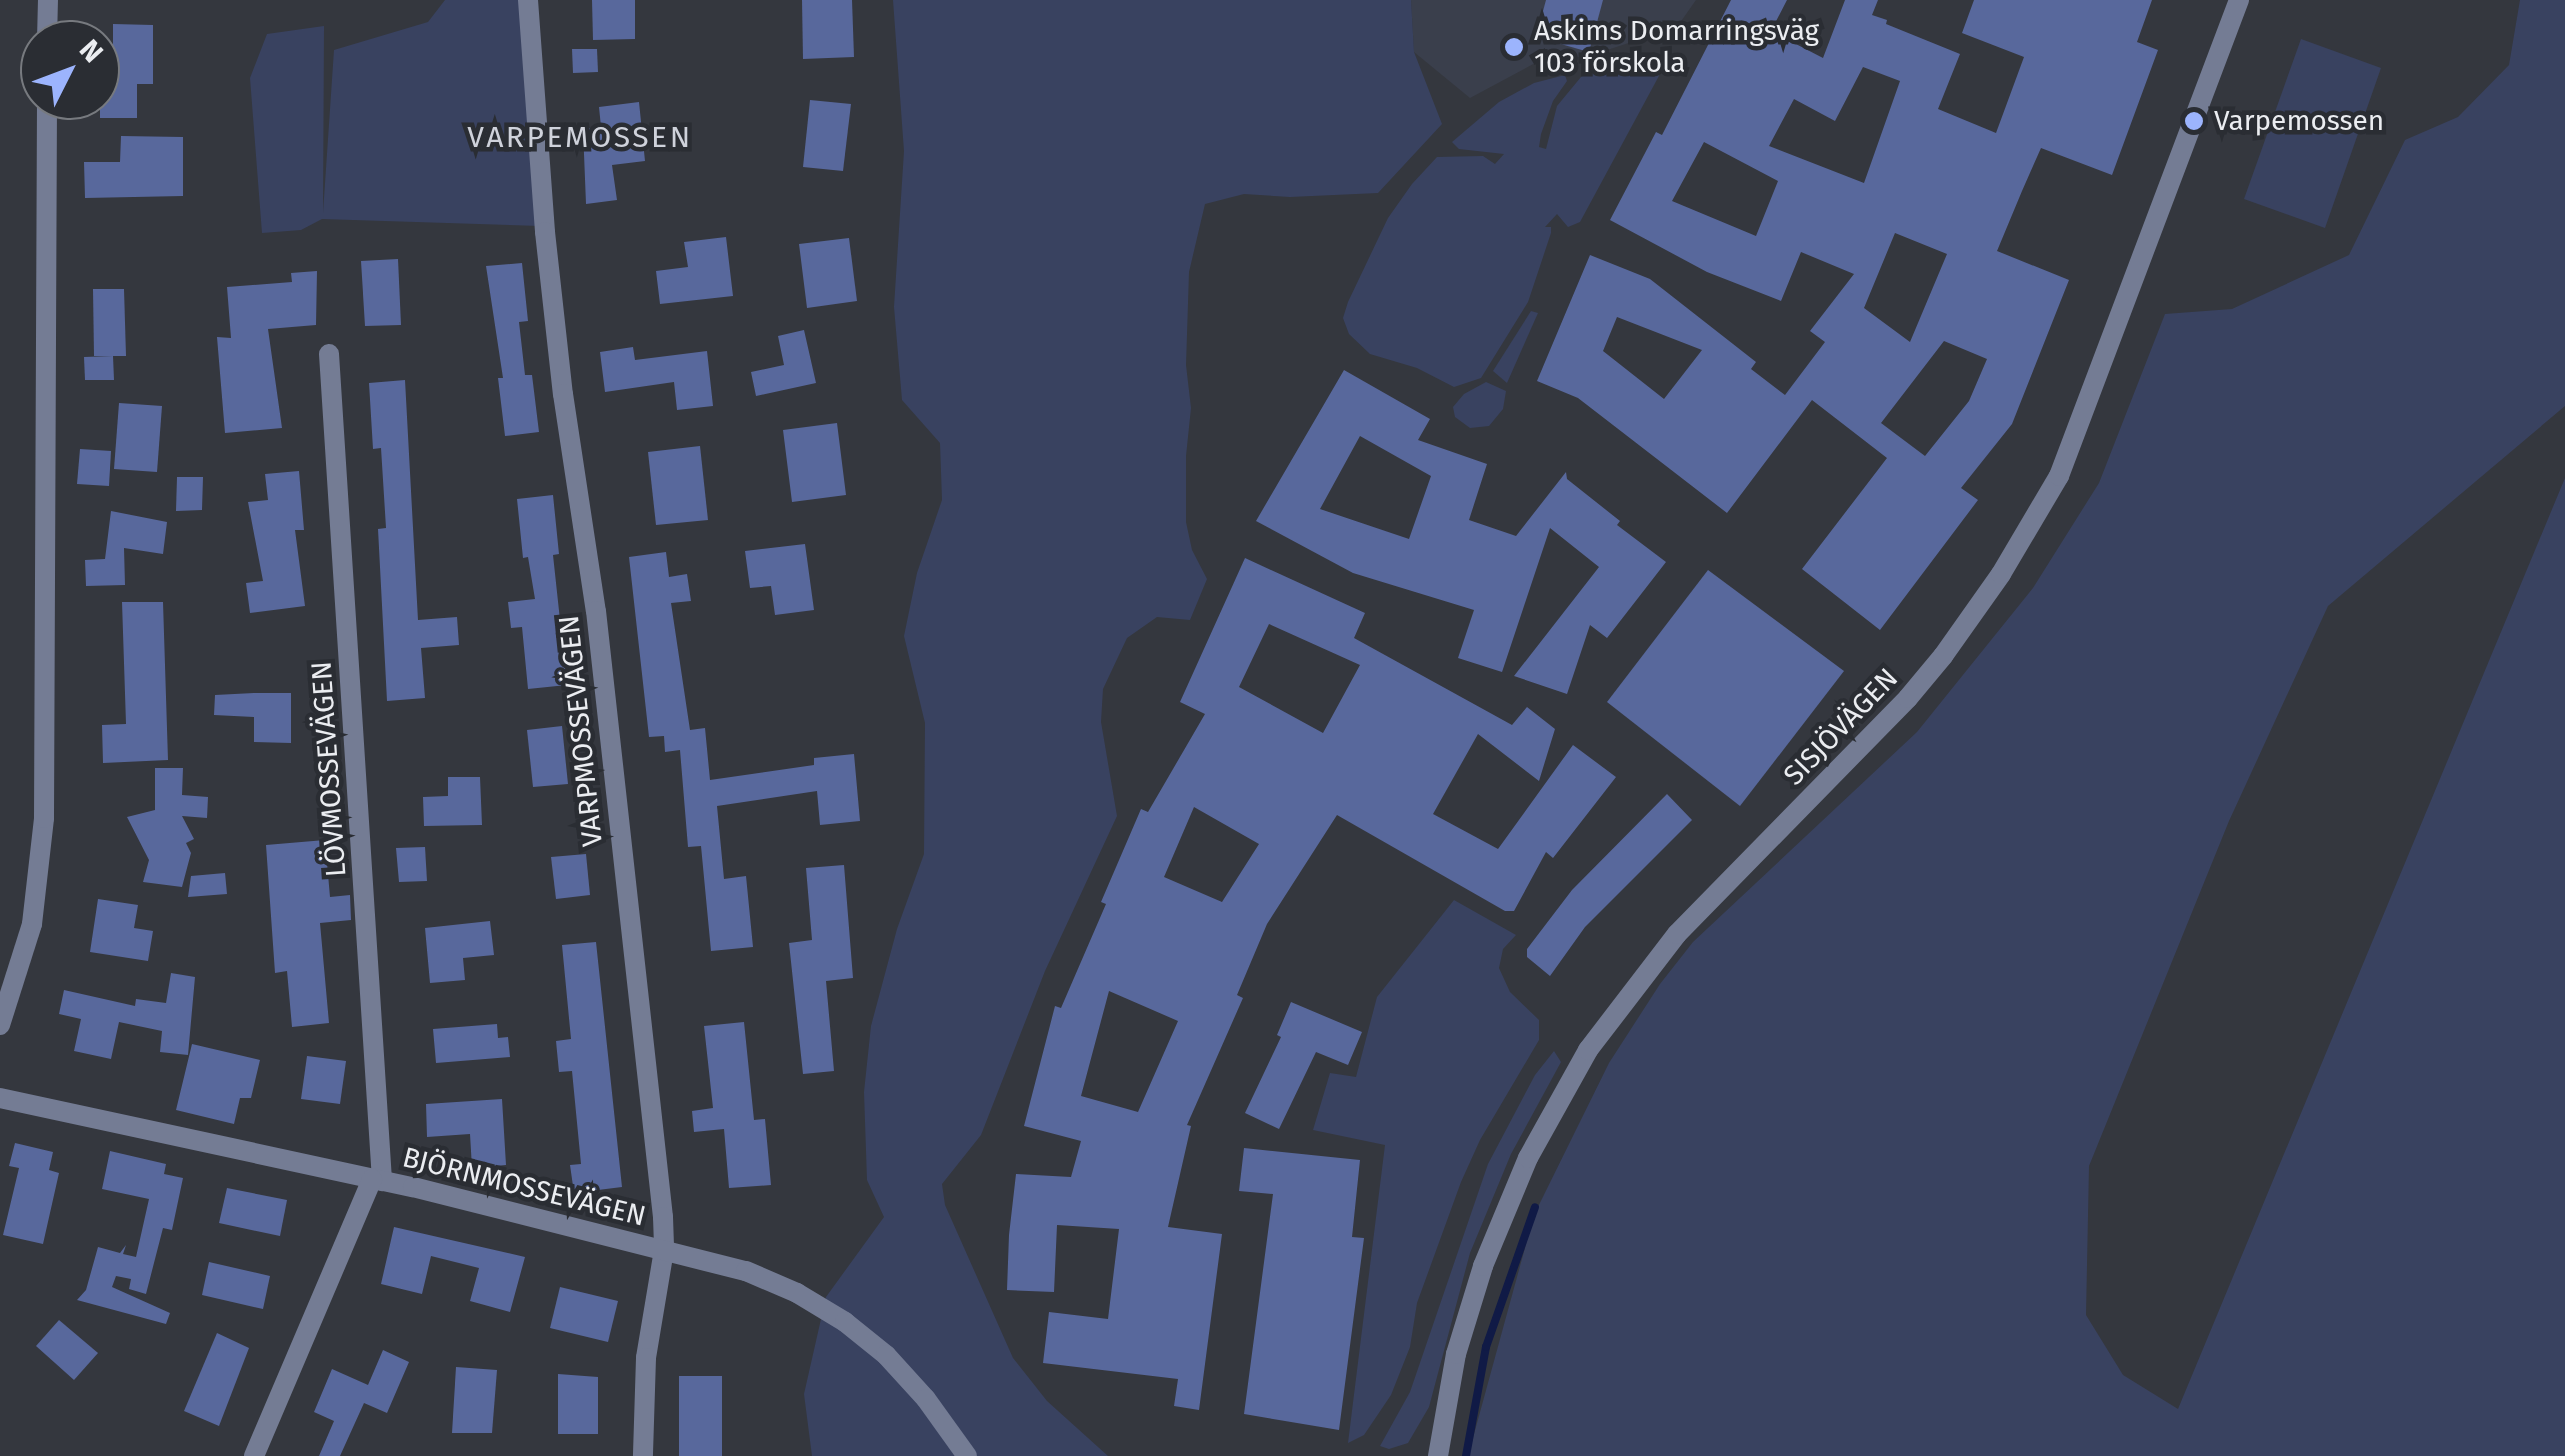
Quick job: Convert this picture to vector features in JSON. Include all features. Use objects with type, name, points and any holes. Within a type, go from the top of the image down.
[{"type":"street","name":"VARPMOSSEVÄGEN","points":[[528,0],[547,250],[596,612],[664,1250],[646,1358],[643,1456]]},
{"type":"street","name":"SISJÖVÄGEN","points":[[1438,1456],[1456,1354],[1483,1266],[1528,1158],[1588,1050],[1677,934],[1895,712],[1944,656],[2059,476],[2239,0]]},
{"type":"street","points":[[0,1025],[29,941],[39,887],[44,818],[47,120]]},
{"type":"street","name":"LÖVMOSSEVÄGEN","points":[[254,1456],[377,1180],[329,354]]},
{"type":"street","name":"BJÖRNMOSSEVÄGEN","points":[[0,1098],[377,1180],[746,1271],[797,1292],[845,1322],[899,1370],[966,1456]]},
{"type":"shaded area","points":[[445,0],[523,0],[540,226],[322,219],[301,230],[262,233],[250,78],[267,34],[324,26],[323,213],[334,50],[428,22]]},
{"type":"shaded area","points":[[893,0],[1411,0],[1414,52],[1442,124],[1378,193],[1290,197],[1244,194],[1205,204],[1189,272],[1186,365],[1191,408],[1186,522],[1192,550],[1207,579],[1190,620],[1157,617],[1127,638],[1103,689],[1101,722],[1117,816],[1045,971],[981,1135],[942,1184],[945,1205],[1013,1358],[1047,1401],[1108,1456],[812,1456],[804,1394],[826,1297],[884,1217],[867,1180],[864,1092],[871,1026],[897,929],[924,854],[925,723],[904,636],[917,573],[942,500],[940,443],[902,400],[894,307],[904,151]]},
{"type":"shaded area","name":"Askims Domarringsväg 103 förskola","points":[[1411,0],[1696,0],[1677,27],[1589,56],[1537,62],[1470,98],[1414,52]]},
{"type":"shaded area","points":[[2520,0],[2565,0],[2565,406],[2328,606],[2229,821],[2089,1166],[2086,1315],[2123,1375],[2178,1409],[2565,478],[2565,1456],[1468,1456],[1534,1215],[1609,1063],[1660,984],[1693,942],[1917,732],[2033,588],[2099,483],[2165,314],[2232,309],[2349,255],[2405,140],[2458,117],[2509,65]]},
{"type":"shaded area","points":[[2301,39],[2381,68],[2325,228],[2244,199]]},
{"type":"shaded area","points":[[1651,60],[1661,66],[1660,74],[1580,222],[1568,227],[1557,214],[1545,227],[1551,227],[1551,233],[1528,302],[1481,378],[1454,387],[1417,368],[1370,354],[1349,334],[1343,318],[1348,302],[1388,218],[1412,184],[1437,157],[1483,156],[1495,164],[1504,154],[1459,149],[1452,142],[1499,102],[1534,83],[1565,75],[1567,81],[1553,101],[1541,134],[1539,147],[1546,149],[1557,106],[1581,77],[1589,71]]},
{"type":"shaded area","points":[[1531,311],[1538,313],[1507,383],[1493,371]]},
{"type":"shaded area","points":[[1486,382],[1506,391],[1503,409],[1489,426],[1470,428],[1455,417],[1453,407],[1464,394]]},
{"type":"shaded area","points":[[1454,900],[1516,935],[1503,949],[1499,968],[1510,992],[1539,1020],[1539,1040],[1480,1140],[1461,1182],[1417,1303],[1410,1347],[1391,1395],[1364,1435],[1348,1443],[1385,1145],[1313,1130],[1330,1073],[1356,1077],[1377,997]]},
{"type":"shaded area","points":[[1554,1051],[1561,1062],[1511,1154],[1470,1253],[1429,1407],[1408,1443],[1389,1449],[1380,1446],[1410,1392],[1488,1164],[1535,1075]]},
{"type":"building","points":[[592,0],[635,0],[635,39],[593,40]]},
{"type":"building","points":[[802,0],[852,0],[854,57],[803,59]]},
{"type":"building","points":[[1546,0],[1603,0],[1589,52],[1536,37]]},
{"type":"building","points":[[1731,0],[1787,0],[1771,31],[1823,58],[1845,0],[1878,0],[1872,15],[1960,54],[1938,109],[1996,133],[2024,57],[1962,33],[1974,0],[2152,0],[2137,42],[2158,50],[2112,175],[2041,148],[2022,191],[1997,251],[2069,280],[2012,424],[1961,488],[1978,500],[1880,630],[1802,569],[1887,458],[1812,400],[1727,513],[1578,398],[1537,381],[1590,255],[1650,279],[1756,362],[1751,369],[1785,395],[1825,342],[1810,331],[1854,274],[1801,252],[1781,301],[1707,272],[1610,220],[1656,132],[1662,135]],"holes":[[[1863,67],[1900,81],[1864,183],[1769,146],[1794,99],[1835,121]],[[1704,142],[1778,181],[1756,236],[1672,201]],[[1895,233],[1947,254],[1910,342],[1864,308]],[[1617,317],[1702,350],[1664,399],[1603,351]],[[1944,341],[1987,359],[1969,401],[1925,456],[1881,423]]]},
{"type":"building","points":[[120,24],[153,25],[153,84],[137,84],[137,118],[120,118]]},
{"type":"building","points":[[572,49],[597,49],[598,72],[573,73]]},
{"type":"building","points":[[810,100],[851,104],[843,171],[803,167]]},
{"type":"building","points":[[639,102],[645,161],[612,165],[617,200],[586,204],[583,129],[601,127],[599,107]]},
{"type":"building","points":[[121,136],[183,137],[183,196],[85,198],[84,162],[120,162]]},
{"type":"building","points":[[726,237],[733,296],[660,304],[656,271],[688,267],[684,242]]},
{"type":"building","points":[[849,238],[857,301],[807,308],[799,244]]},
{"type":"building","points":[[398,259],[401,325],[365,326],[361,261]]},
{"type":"building","points":[[522,263],[528,321],[519,322],[525,375],[532,375],[539,432],[505,436],[498,378],[503,378],[486,266]]},
{"type":"building","points":[[317,271],[316,325],[268,329],[282,428],[225,433],[217,337],[231,338],[227,287],[292,282],[291,273]]},
{"type":"building","points":[[93,289],[124,289],[126,356],[94,356]]},
{"type":"building","points":[[804,330],[816,383],[756,396],[751,372],[784,365],[778,336]]},
{"type":"building","points":[[633,347],[635,360],[707,351],[713,406],[677,410],[674,382],[605,392],[600,352]]},
{"type":"building","points":[[113,356],[114,380],[85,380],[84,357]]},
{"type":"building","points":[[1344,370],[1430,419],[1418,440],[1487,464],[1469,520],[1516,536],[1566,472],[1567,479],[1620,521],[1617,525],[1666,562],[1607,638],[1590,625],[1567,694],[1514,676],[1599,567],[1550,528],[1502,672],[1458,658],[1474,610],[1353,573],[1256,521]],"holes":[[[1360,436],[1431,476],[1409,539],[1320,509]]]},
{"type":"building","points":[[405,380],[418,620],[457,617],[459,645],[421,648],[425,698],[387,701],[378,529],[386,528],[381,448],[373,449],[369,383]]},
{"type":"building","points":[[119,403],[162,406],[157,472],[114,469]]},
{"type":"building","points":[[837,423],[846,495],[792,502],[783,430]]},
{"type":"building","points":[[700,446],[708,520],[656,525],[648,452]]},
{"type":"building","points":[[80,449],[111,451],[109,486],[77,484]]},
{"type":"building","points":[[299,471],[304,530],[295,530],[305,606],[250,613],[246,583],[263,581],[248,502],[268,500],[265,474]]},
{"type":"building","points":[[177,477],[203,477],[202,510],[176,511]]},
{"type":"building","points":[[553,495],[559,554],[553,555],[567,685],[528,689],[522,627],[511,628],[508,602],[535,599],[528,557],[523,558],[517,499]]},
{"type":"building","points":[[111,511],[167,522],[163,554],[124,548],[125,585],[86,586],[85,560],[105,559]]},
{"type":"building","points":[[805,544],[814,610],[775,615],[771,586],[750,588],[745,551]]},
{"type":"building","points":[[666,552],[669,577],[687,574],[691,601],[671,603],[690,730],[705,728],[710,780],[814,765],[814,758],[854,754],[860,821],[820,825],[817,791],[717,806],[724,879],[746,876],[753,947],[711,951],[701,846],[688,847],[680,750],[665,752],[664,736],[649,737],[629,557]]},
{"type":"building","points":[[1245,558],[1365,613],[1354,638],[1512,725],[1527,707],[1555,729],[1539,781],[1478,734],[1433,814],[1498,849],[1573,745],[1616,777],[1553,858],[1546,852],[1514,911],[1505,911],[1337,815],[1267,924],[1237,995],[1243,998],[1187,1125],[1191,1126],[1168,1227],[1222,1234],[1199,1410],[1174,1406],[1178,1379],[1043,1363],[1049,1312],[1108,1319],[1119,1229],[1057,1225],[1054,1292],[1007,1290],[1016,1174],[1071,1177],[1081,1141],[1024,1126],[1055,1006],[1061,1008],[1141,809],[1148,812],[1205,714],[1180,702]],"holes":[[[1269,624],[1360,665],[1323,733],[1239,687]],[[1194,807],[1259,844],[1222,902],[1164,877]],[[1109,991],[1178,1021],[1138,1112],[1081,1096]]]},
{"type":"building","points":[[1708,570],[1844,671],[1740,806],[1607,702]]},
{"type":"building","points":[[122,602],[163,602],[168,760],[103,763],[102,725],[126,724]]},
{"type":"building","points":[[291,693],[291,743],[254,742],[254,717],[214,715],[215,695]]},
{"type":"building","points":[[562,726],[568,784],[533,787],[527,730]]},
{"type":"building","points":[[155,768],[183,768],[182,795],[208,797],[207,818],[182,816],[194,839],[186,843],[191,853],[182,887],[143,882],[149,860],[127,817],[155,810]]},
{"type":"building","points":[[448,777],[480,777],[482,825],[424,826],[423,797],[448,796]]},
{"type":"building","points":[[1667,794],[1692,820],[1585,927],[1550,976],[1527,957],[1527,949],[1572,890]]},
{"type":"building","points":[[325,840],[330,897],[350,895],[351,920],[320,923],[329,1023],[292,1027],[287,971],[275,973],[266,845]]},
{"type":"building","points":[[425,847],[427,881],[399,882],[396,848]]},
{"type":"building","points":[[586,854],[590,895],[556,899],[551,857]]},
{"type":"building","points":[[844,865],[853,978],[826,981],[834,1071],[803,1074],[789,943],[812,940],[806,868]]},
{"type":"building","points":[[225,873],[227,894],[188,897],[191,876]]},
{"type":"building","points":[[98,899],[138,905],[134,928],[153,931],[148,961],[90,952]]},
{"type":"building","points":[[490,921],[494,955],[463,958],[465,980],[430,983],[425,928]]},
{"type":"building","points":[[596,942],[622,1187],[574,1193],[570,1165],[581,1164],[572,1071],[559,1072],[556,1041],[571,1039],[562,945]]},
{"type":"building","points":[[171,973],[195,977],[188,1055],[160,1052],[162,1031],[119,1022],[111,1059],[74,1051],[81,1019],[59,1014],[64,990],[135,1006],[136,999],[166,1003]]},
{"type":"building","points":[[1291,1002],[1362,1032],[1348,1065],[1316,1052],[1279,1129],[1245,1113],[1281,1037],[1277,1035]]},
{"type":"building","points":[[744,1022],[754,1120],[765,1119],[771,1185],[729,1188],[724,1129],[694,1132],[692,1111],[713,1108],[704,1026]]},
{"type":"building","points":[[497,1024],[498,1038],[508,1037],[510,1057],[436,1063],[433,1029]]},
{"type":"building","points":[[192,1044],[260,1060],[251,1098],[240,1098],[234,1124],[176,1110]]},
{"type":"building","points":[[307,1056],[346,1061],[340,1104],[301,1099]]},
{"type":"building","points":[[502,1099],[506,1165],[472,1168],[470,1134],[427,1137],[426,1104]]},
{"type":"building","points":[[15,1143],[53,1152],[49,1170],[59,1173],[43,1244],[3,1235],[19,1168],[9,1166]]},
{"type":"building","points":[[1244,1148],[1360,1160],[1352,1237],[1364,1238],[1339,1430],[1244,1414],[1273,1194],[1239,1191]]},
{"type":"building","points":[[110,1151],[166,1164],[164,1174],[183,1178],[172,1230],[163,1228],[146,1294],[129,1289],[131,1279],[116,1276],[112,1287],[170,1313],[166,1324],[77,1300],[86,1290],[98,1247],[120,1253],[126,1245],[123,1254],[136,1257],[149,1199],[102,1189]]},
{"type":"building","points":[[227,1188],[287,1200],[280,1236],[219,1223]]},
{"type":"building","points":[[394,1227],[525,1257],[510,1312],[470,1301],[479,1268],[431,1256],[422,1294],[381,1284]]},
{"type":"building","points":[[209,1262],[270,1276],[263,1309],[202,1295]]},
{"type":"building","points":[[560,1287],[618,1301],[608,1342],[550,1328]]},
{"type":"building","points":[[59,1320],[98,1353],[74,1380],[36,1346]]},
{"type":"building","points":[[217,1333],[249,1348],[219,1426],[184,1411]]},
{"type":"building","points":[[383,1350],[409,1362],[387,1413],[364,1403],[340,1456],[319,1456],[334,1421],[314,1412],[332,1369],[368,1385]]},
{"type":"building","points":[[456,1367],[497,1370],[492,1433],[452,1433]]},
{"type":"building","points":[[558,1374],[598,1377],[598,1434],[558,1434]]},
{"type":"building","points":[[679,1376],[722,1376],[722,1456],[679,1456]]},
{"type":"waterway","points":[[1466,1456],[1486,1347],[1535,1207]]},
{"type":"place","name":"Askims Domarringsväg 103 förskola","points":[[1514,47]]},
{"type":"place","name":"Varpemossen","points":[[2194,121]]},
{"type":"district","name":"VARPEMOSSEN","points":[[580,137]]}]
